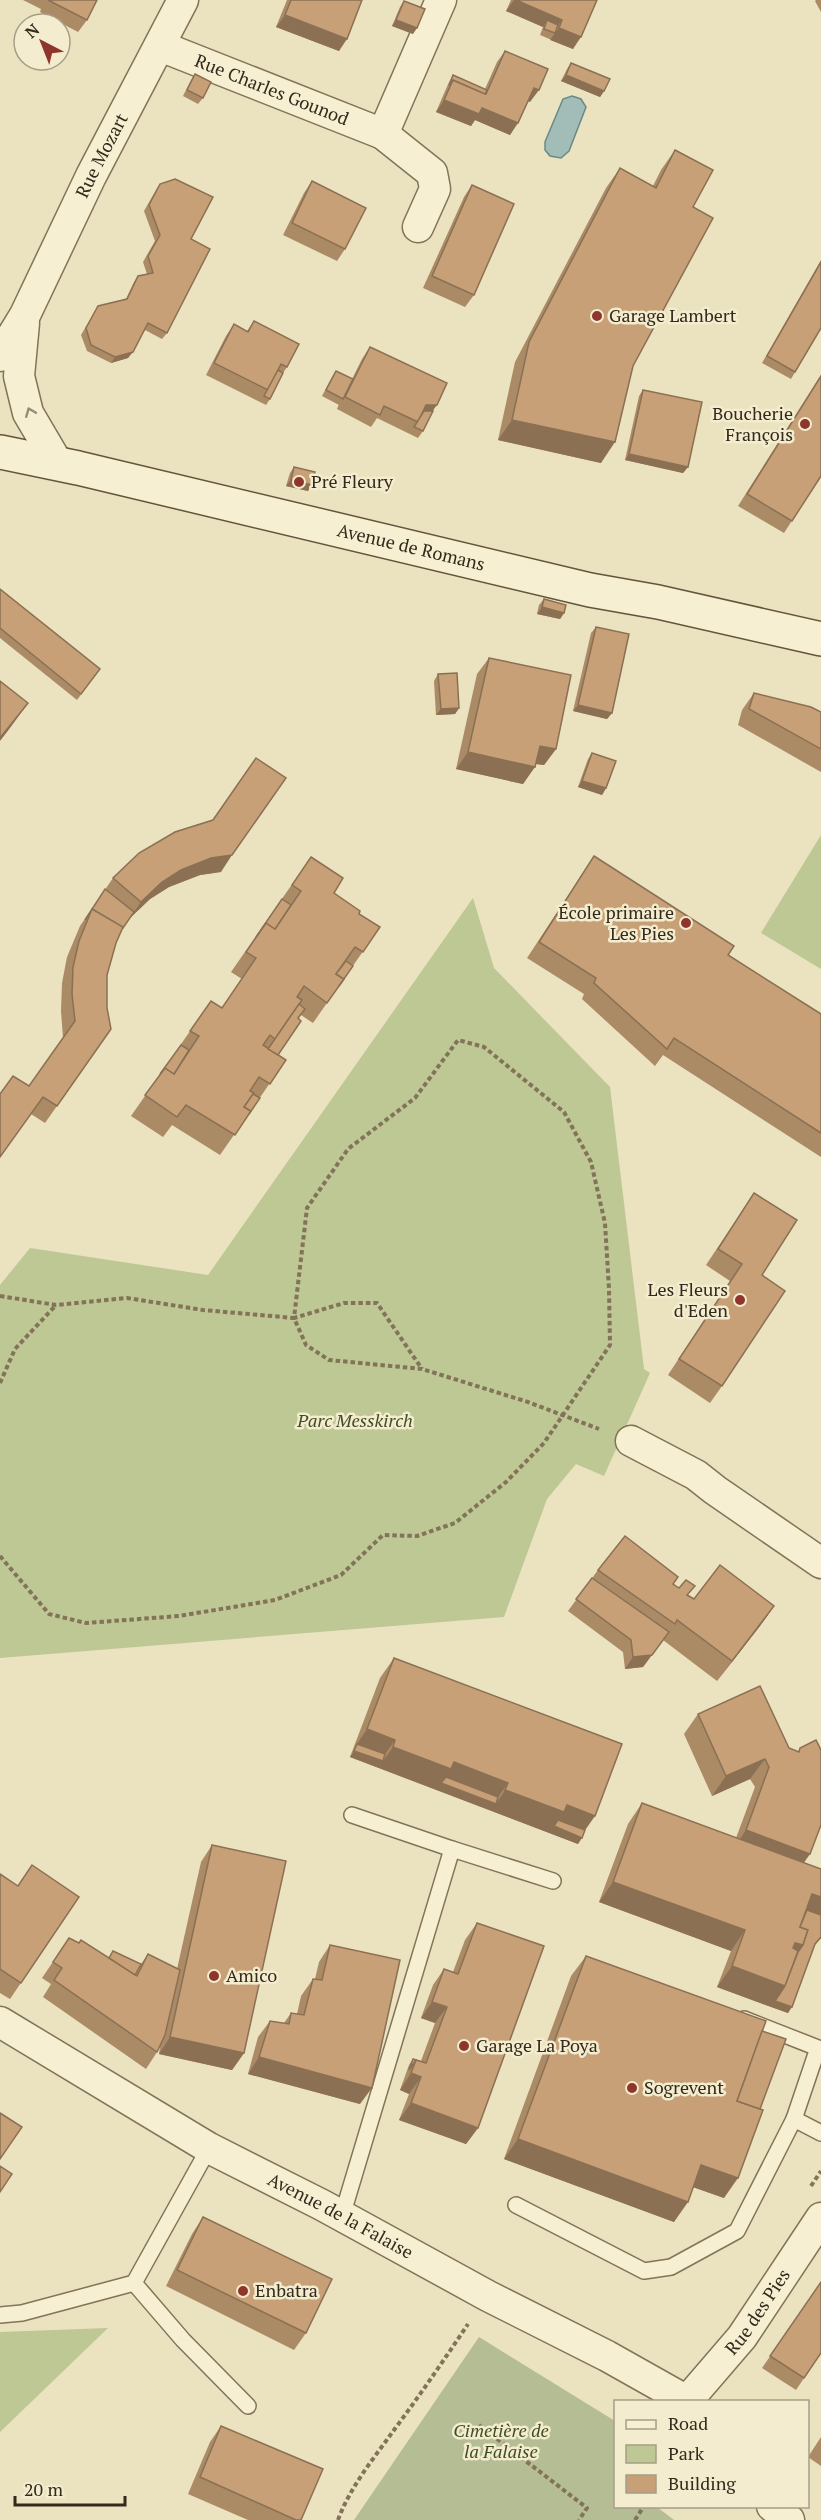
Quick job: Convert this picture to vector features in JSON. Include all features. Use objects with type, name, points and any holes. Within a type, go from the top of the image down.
[{"type":"main road","name":"Avenue de Romans","points":[[0,452],[590,590],[658,602],[821,639]]},
{"type":"street","name":"Rue Mozart","points":[[0,356],[25,315],[91,176],[183,0]]},
{"type":"street","points":[[383,134],[441,0]]},
{"type":"street","name":"Rue Charles Gounod","points":[[160,46],[383,134],[432,173],[435,178],[435,189],[418,227]]},
{"type":"street","name":"Rue Mozart","points":[[25,315],[19,376],[28,413],[57,464]]},
{"type":"street","points":[[631,1441],[696,1475],[821,1563]]},
{"type":"street","name":"Avenue de la Falaise","points":[[0,2022],[209,2148],[342,2216],[488,2296],[607,2356],[685,2400]]},
{"type":"street","name":"Rue des Pies","points":[[688,2400],[742,2337],[821,2218]]},
{"type":"street","points":[[774,2508],[789,2520]]},
{"type":"lane","points":[[352,1815],[553,1881]]},
{"type":"lane","points":[[342,2216],[452,1849]]},
{"type":"lane","points":[[516,2205],[644,2271],[671,2267],[737,2231],[794,2119],[818,2048],[729,2013]]},
{"type":"lane","points":[[794,2119],[821,2133]]},
{"type":"lane","points":[[0,2315],[22,2313],[134,2283],[209,2148]]},
{"type":"lane","points":[[134,2283],[183,2340],[248,2406]]},
{"type":"path","points":[[0,1556],[49,1614],[86,1623],[179,1616],[275,1600],[341,1575],[383,1535],[417,1536],[455,1523],[506,1482],[544,1443],[563,1415],[610,1345],[605,1223],[591,1162],[564,1112],[484,1047],[458,1040],[415,1098],[348,1149],[307,1208],[294,1318],[306,1345],[329,1360],[422,1369],[528,1401],[563,1415],[631,1441]]},
{"type":"path","points":[[0,1296],[56,1305],[127,1298],[203,1310],[294,1318],[344,1303],[377,1303],[422,1369]]},
{"type":"path","points":[[0,1383],[15,1349],[56,1305]]},
{"type":"path","points":[[338,2520],[343,2505],[367,2467],[488,2296]]},
{"type":"path","points":[[479,2425],[587,2508],[579,2520]]},
{"type":"green space","points":[[821,835],[821,969],[761,933]]},
{"type":"green space","name":"Parc Messkirch","points":[[473,898],[494,968],[610,1087],[644,1369],[650,1373],[604,1476],[576,1464],[547,1499],[504,1617],[0,1658],[0,1285],[30,1248],[208,1275]]},
{"type":"green space","points":[[108,2328],[0,2432],[0,2332]]},
{"type":"green space","name":"Cimetière de la Falaise","points":[[479,2337],[614,2420],[614,2508],[658,2508],[674,2520],[354,2520]]},
{"type":"water","points":[[572,96],[581,99],[586,107],[569,151],[561,158],[550,156],[545,150],[545,142],[563,99]]},
{"type":"building","points":[[48,0],[97,0],[87,20]]},
{"type":"building","points":[[291,0],[362,0],[347,39],[285,15]]},
{"type":"building","points":[[516,0],[597,0],[581,37],[559,28],[562,20]]},
{"type":"building","points":[[404,1],[425,9],[417,28],[396,20]]},
{"type":"building","points":[[547,20],[558,25],[555,33],[544,29]]},
{"type":"building","points":[[505,51],[548,69],[539,90],[534,88],[518,123],[482,108],[479,114],[444,100],[453,80],[486,94]]},
{"type":"building","points":[[571,63],[610,79],[604,91],[566,75]]},
{"type":"building","points":[[195,74],[211,82],[203,98],[187,90]]},
{"type":"building","points":[[453,75],[487,90],[485,94],[453,80],[449,86]]},
{"type":"building","name":"Garage Lambert","points":[[675,150],[713,170],[693,207],[713,218],[633,366],[615,442],[512,420],[529,342],[620,168],[656,188]]},
{"type":"building","points":[[175,179],[213,197],[191,239],[210,249],[167,333],[148,323],[133,352],[115,357],[91,345],[86,328],[98,306],[127,299],[138,276],[153,273],[148,256],[160,235],[149,205],[160,184]]},
{"type":"building","points":[[312,181],[366,208],[345,249],[292,223]]},
{"type":"building","points":[[472,185],[514,204],[474,295],[432,276]]},
{"type":"building","points":[[821,262],[821,328],[795,372],[767,356]]},
{"type":"building","points":[[254,321],[299,344],[287,367],[281,364],[268,390],[214,363],[234,324],[248,332]]},
{"type":"building","points":[[370,347],[447,383],[437,405],[426,405],[418,422],[384,406],[380,415],[345,397]]},
{"type":"building","points":[[278,370],[283,373],[270,399],[264,396]]},
{"type":"building","points":[[336,371],[353,379],[343,399],[326,390]]},
{"type":"building","name":"Boucherie François","points":[[821,376],[821,476],[792,521],[747,494]]},
{"type":"building","points":[[643,390],[702,402],[688,467],[629,454]]},
{"type":"building","points":[[424,411],[433,411],[423,431],[414,427]]},
{"type":"building","points":[[294,467],[315,472],[312,485],[291,480]]},
{"type":"building","points":[[0,589],[100,669],[81,694],[0,628]]},
{"type":"building","points":[[544,599],[566,605],[564,613],[542,607]]},
{"type":"building","points":[[596,627],[629,634],[612,713],[578,705]]},
{"type":"building","points":[[489,658],[571,675],[556,749],[540,746],[535,767],[468,752]]},
{"type":"building","points":[[457,673],[459,708],[441,709],[438,674]]},
{"type":"building","points":[[0,681],[28,703],[0,738]]},
{"type":"building","points":[[754,693],[811,707],[821,712],[821,749],[749,709]]},
{"type":"building","points":[[592,753],[616,761],[606,788],[582,781]]},
{"type":"building","points":[[256,758],[286,778],[232,855],[211,858],[181,870],[162,882],[141,902],[113,878],[139,853],[175,832],[213,820]]},
{"type":"building","points":[[594,856],[734,946],[728,955],[821,1014],[821,1133],[674,1038],[667,1049],[594,983],[596,978],[539,942]]},
{"type":"building","points":[[311,857],[343,878],[334,893],[360,911],[359,914],[380,927],[363,952],[355,947],[336,974],[344,979],[327,1003],[304,986],[297,997],[302,1000],[275,1039],[270,1035],[263,1045],[286,1060],[270,1084],[259,1077],[250,1091],[254,1093],[244,1107],[251,1111],[235,1135],[186,1105],[177,1117],[145,1095],[165,1068],[174,1074],[199,1036],[190,1031],[211,1001],[222,1008],[256,958],[246,952],[266,923],[275,929],[301,891],[292,885]]},
{"type":"building","points":[[105,889],[134,912],[123,928],[92,909]]},
{"type":"building","points":[[282,899],[291,905],[275,929],[266,923],[256,937]]},
{"type":"building","points":[[92,909],[123,927],[107,975],[107,1008],[111,1029],[57,1106],[43,1097],[0,1157],[0,1094],[13,1076],[29,1086],[75,1021],[72,994],[73,967],[79,941]]},
{"type":"building","points":[[346,961],[353,966],[344,979],[336,974]]},
{"type":"building","points":[[299,1004],[305,1009],[298,1018],[301,1021],[278,1055],[268,1049]]},
{"type":"building","points":[[181,1045],[189,1050],[174,1074],[165,1068],[160,1074]]},
{"type":"building","points":[[253,1094],[260,1098],[249,1114],[251,1111],[244,1107]]},
{"type":"building","name":"Les Fleurs d'Eden","points":[[754,1193],[797,1220],[762,1275],[785,1291],[722,1386],[679,1359],[742,1264],[718,1249]]},
{"type":"building","points":[[625,1536],[678,1577],[673,1584],[679,1588],[686,1580],[695,1586],[687,1595],[694,1599],[720,1565],[774,1606],[732,1661],[677,1620],[675,1624],[598,1570]]},
{"type":"building","points":[[592,1578],[669,1632],[652,1655],[633,1657],[631,1640],[576,1599]]},
{"type":"building","points":[[394,1658],[622,1744],[595,1816],[567,1805],[564,1812],[505,1790],[508,1783],[454,1762],[451,1769],[393,1747],[395,1740],[367,1729]]},
{"type":"building","points":[[760,1686],[789,1748],[799,1752],[800,1748],[816,1740],[821,1750],[821,1825],[810,1854],[746,1830],[769,1767],[765,1759],[726,1776],[698,1714]]},
{"type":"building","points":[[357,1744],[385,1754],[383,1761],[354,1751]]},
{"type":"building","points":[[446,1777],[498,1797],[496,1804],[441,1783]]},
{"type":"building","points":[[642,1803],[821,1869],[821,1897],[812,1894],[800,1927],[808,1930],[803,1945],[795,1943],[793,1948],[798,1951],[785,1986],[732,1966],[745,1930],[613,1882]]},
{"type":"building","points":[[558,1820],[585,1830],[582,1838],[554,1826]]},
{"type":"building","name":"Amico","points":[[212,1845],[286,1861],[244,2053],[170,2037]]},
{"type":"building","points":[[32,1865],[79,1897],[21,1983],[0,1969],[0,1874],[18,1886]]},
{"type":"building","points":[[807,1910],[821,1915],[821,1937],[815,1944],[792,2007],[775,2001],[785,1986],[803,1945],[808,1930],[800,1927]]},
{"type":"building","name":"Garage La Poya","points":[[477,1923],[544,1946],[478,2128],[411,2103],[421,2077],[411,2073],[416,2060],[426,2063],[447,2007],[432,2002],[444,1969],[458,1974]]},
{"type":"building","points":[[69,1938],[79,1943],[81,1940],[137,1976],[148,1954],[180,1970],[165,2035],[157,2052],[54,1980],[62,1968],[53,1962]]},
{"type":"building","points":[[330,1945],[400,1960],[372,2088],[259,2057],[270,2021],[289,2024],[291,2013],[304,2015],[313,1979],[322,1980]]},
{"type":"building","points":[[113,1951],[141,1964],[135,1975],[109,1958]]},
{"type":"building","name":"Sogrevent","points":[[586,1956],[766,2021],[737,2101],[763,2110],[738,2178],[701,2165],[688,2202],[518,2139]]},
{"type":"building","points":[[762,2031],[786,2039],[760,2109],[737,2101]]},
{"type":"building","points":[[0,2113],[22,2127],[0,2159]]},
{"type":"building","points":[[0,2166],[12,2174],[0,2192]]},
{"type":"building","name":"Enbatra","points":[[203,2217],[332,2279],[306,2333],[177,2270]]},
{"type":"building","points":[[821,2282],[821,2353],[804,2378],[770,2356]]},
{"type":"building","points":[[221,2426],[323,2469],[301,2520],[296,2520],[200,2477]]},
{"type":"place","name":"Garage Lambert","points":[[597,316]]},
{"type":"place","name":"Boucherie François","points":[[805,424]]},
{"type":"place","name":"Pré Fleury","points":[[299,482]]},
{"type":"place","name":"École primaire Les Pies","points":[[686,923]]},
{"type":"place","name":"Les Fleurs d'Eden","points":[[740,1300]]},
{"type":"place","name":"Amico","points":[[214,1976]]},
{"type":"place","name":"Garage La Poya","points":[[464,2046]]},
{"type":"place","name":"Sogrevent","points":[[632,2088]]},
{"type":"place","name":"Enbatra","points":[[243,2291]]}]
